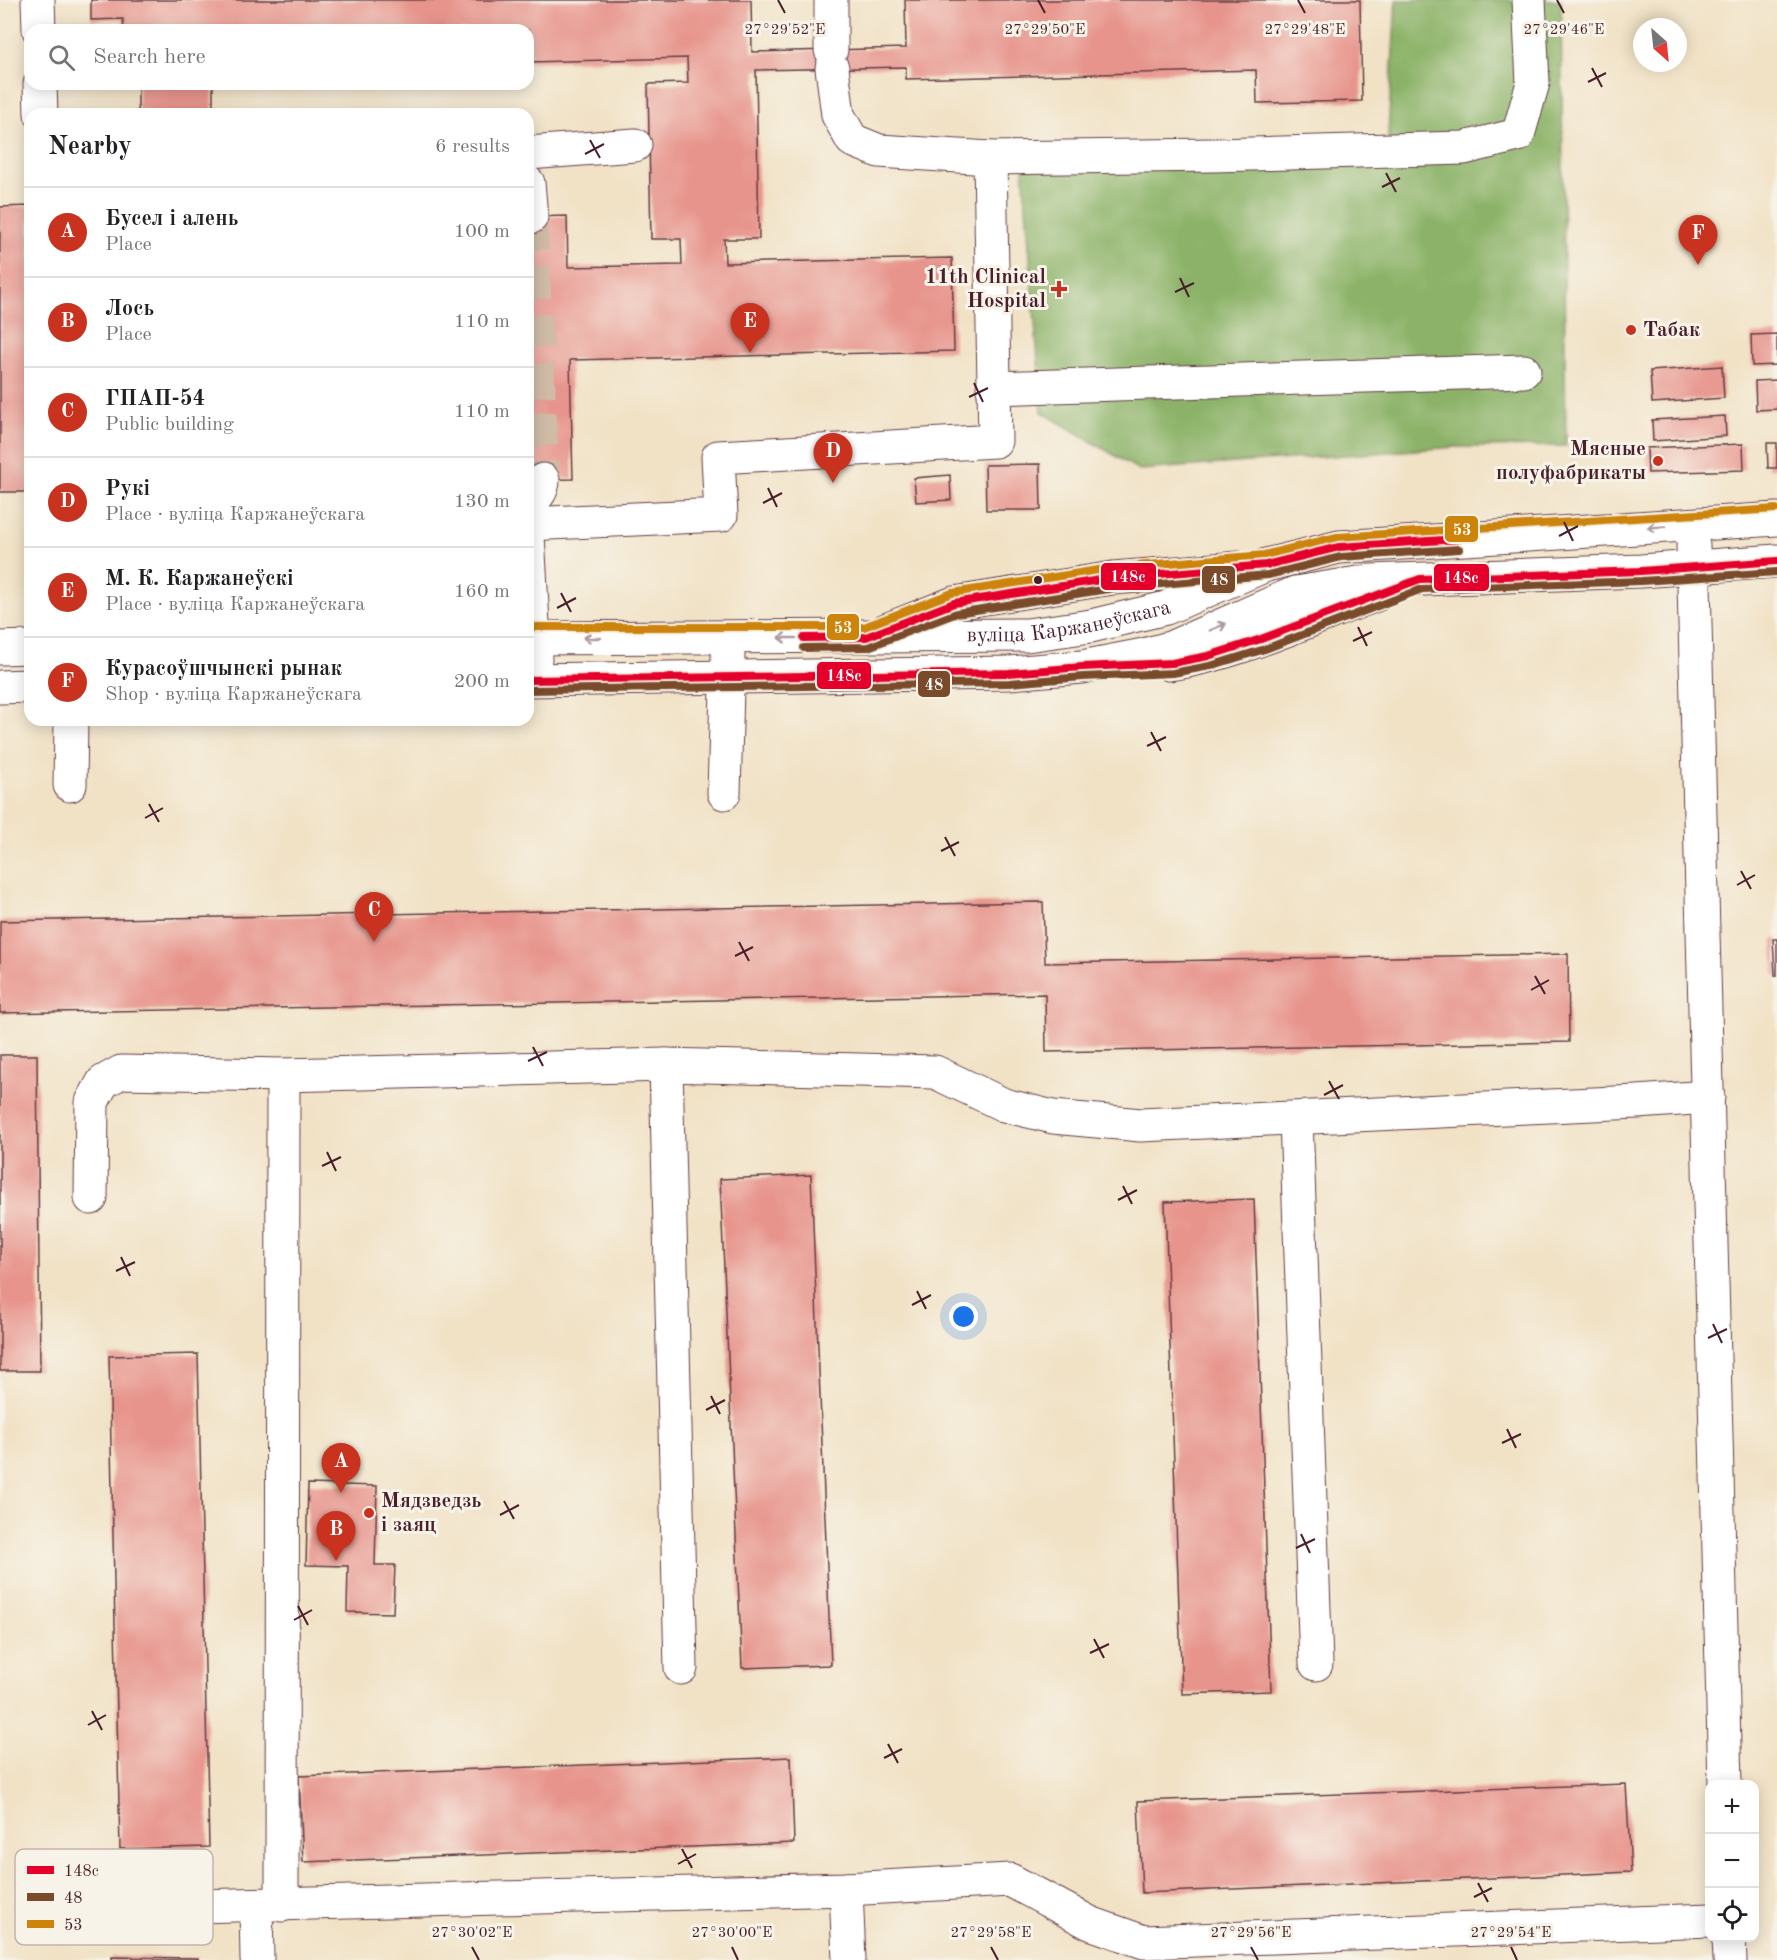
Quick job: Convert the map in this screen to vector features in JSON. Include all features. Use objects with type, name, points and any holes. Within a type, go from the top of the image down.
[{"type":"street","points":[[38,0],[39,24]]},
{"type":"street","points":[[831,0],[831,59],[838,115],[852,140],[879,152],[990,158],[1464,148],[1518,135],[1533,83],[1529,0]]},
{"type":"street","points":[[40,90],[41,108]]},
{"type":"street","points":[[534,153],[635,145]]},
{"type":"street","points":[[534,524],[722,515],[718,457],[995,441],[990,158]]},
{"type":"street","points":[[993,388],[1524,371]]},
{"type":"street","name":"вуліца Каржанеўскага","points":[[534,638],[1027,635],[1091,626],[1166,608],[1266,565],[1339,547],[1777,519]]},
{"type":"street","points":[[1692,525],[1725,1780]]},
{"type":"street","name":"вуліца Каржанеўскага","points":[[534,680],[1009,673],[1082,667],[1170,648],[1295,593],[1371,580],[1641,571],[1777,561]]},
{"type":"street","points":[[866,637],[954,603],[1113,579],[1266,565]]},
{"type":"street","points":[[724,793],[728,638]]},
{"type":"street","points":[[0,648],[24,647]]},
{"type":"street","points":[[0,687],[24,686]]},
{"type":"street","points":[[70,784],[71,726]]},
{"type":"street","points":[[90,1198],[92,1102],[103,1082],[122,1072],[283,1075],[666,1065],[935,1072],[1004,1105],[1053,1117],[1142,1125],[1707,1097]]},
{"type":"street","points":[[666,1065],[681,1668]]},
{"type":"street","points":[[257,1960],[269,1905],[283,1075]]},
{"type":"street","points":[[1296,1119],[1316,1664]]},
{"type":"street","points":[[213,1906],[846,1888],[1010,1880],[1090,1923],[1144,1942],[1705,1920]]},
{"type":"street","points":[[846,1888],[849,1960]]},
{"type":"street","points":[[1729,1942],[1730,1960]]},
{"type":"green space","points":[[1396,0],[1561,0],[1566,446],[1456,447],[1139,470],[1042,412],[1023,168],[1386,166]]},
{"type":"building","points":[[91,0],[751,0],[752,52],[906,48],[905,0],[1360,0],[1362,101],[1257,103],[1256,70],[906,79],[906,67],[756,70],[759,239],[724,239],[725,263],[952,258],[954,351],[570,360],[573,479],[534,480],[534,217],[567,216],[568,267],[682,265],[681,239],[651,239],[648,84],[688,83],[687,58],[534,62],[534,24],[123,24],[123,19],[91,20]]},
{"type":"building","points":[[138,90],[213,90],[213,108],[138,108]]},
{"type":"building","points":[[24,206],[24,492],[0,492],[0,207]]},
{"type":"building","points":[[1777,334],[1777,365],[1752,366],[1751,335]]},
{"type":"building","points":[[1722,366],[1724,398],[1652,403],[1650,371]]},
{"type":"building","points":[[1777,380],[1777,409],[1756,410],[1755,381]]},
{"type":"building","points":[[1725,416],[1726,436],[1653,441],[1652,420]]},
{"type":"building","points":[[1767,443],[1777,443],[1777,468],[1768,468]]},
{"type":"building","points":[[1743,444],[1744,470],[1648,473],[1647,448]]},
{"type":"building","points":[[1040,464],[1041,510],[986,510],[985,465]]},
{"type":"building","points":[[950,475],[951,500],[916,502],[914,478]]},
{"type":"building","points":[[1043,902],[1045,963],[1568,954],[1569,1042],[1046,1052],[1045,994],[0,1013],[0,921]]},
{"type":"building","points":[[1773,939],[1777,939],[1777,976],[1775,976]]},
{"type":"building","points":[[0,1055],[37,1055],[40,1371],[0,1371]]},
{"type":"building","points":[[811,1175],[831,1665],[742,1668],[720,1179]]},
{"type":"building","points":[[1254,1199],[1271,1691],[1182,1694],[1165,1202]]},
{"type":"building","points":[[198,1354],[209,1847],[120,1849],[109,1356]]},
{"type":"building","points":[[308,1484],[377,1486],[375,1565],[395,1565],[393,1613],[347,1612],[348,1566],[306,1565]]},
{"type":"building","points":[[791,1757],[794,1843],[303,1862],[299,1776]]},
{"type":"building","points":[[1626,1784],[1631,1872],[1142,1893],[1138,1801]]},
{"type":"building","points":[[112,1957],[198,1958],[198,1960],[112,1960]]},
{"type":"tunnel","points":[[534,283],[543,480]]},
{"type":"transit line","name":"53","points":[[534,627],[864,627],[952,593],[1111,568],[1264,555],[1337,537],[1776,509]]},
{"type":"transit line","name":"148с","points":[[804,638],[866,637],[954,603],[1113,578],[1266,565],[1339,547],[1458,539]]},
{"type":"transit line","name":"48","points":[[804,648],[868,647],[957,613],[1114,588],[1268,575],[1341,557],[1459,549]]},
{"type":"transit line","name":"148с","points":[[534,680],[1009,673],[1172,663],[1208,656],[1261,639],[1420,579],[1641,571],[1777,561]]},
{"type":"transit line","name":"48","points":[[534,690],[1009,683],[1173,673],[1210,666],[1265,649],[1422,589],[1641,581],[1777,572]]},
{"type":"place","name":"Курасоўшчынскі рынак","points":[[1698,265]]},
{"type":"place","name":"11th Clinical Hospital","points":[[1059,289]]},
{"type":"place","name":"Табак","points":[[1631,330]]},
{"type":"place","name":"М. К. Каржанеўскі","points":[[750,353]]},
{"type":"place","name":"Мясные полуфабрикаты","points":[[1658,461]]},
{"type":"place","name":"Рукі","points":[[833,483]]},
{"type":"place","name":"ГПАП-54","points":[[374,942]]},
{"type":"place","name":"Бусел і алень","points":[[341,1493]]},
{"type":"place","name":"Мядзведзь і заяц","points":[[369,1513]]},
{"type":"place","name":"Лось","points":[[336,1561]]}]
